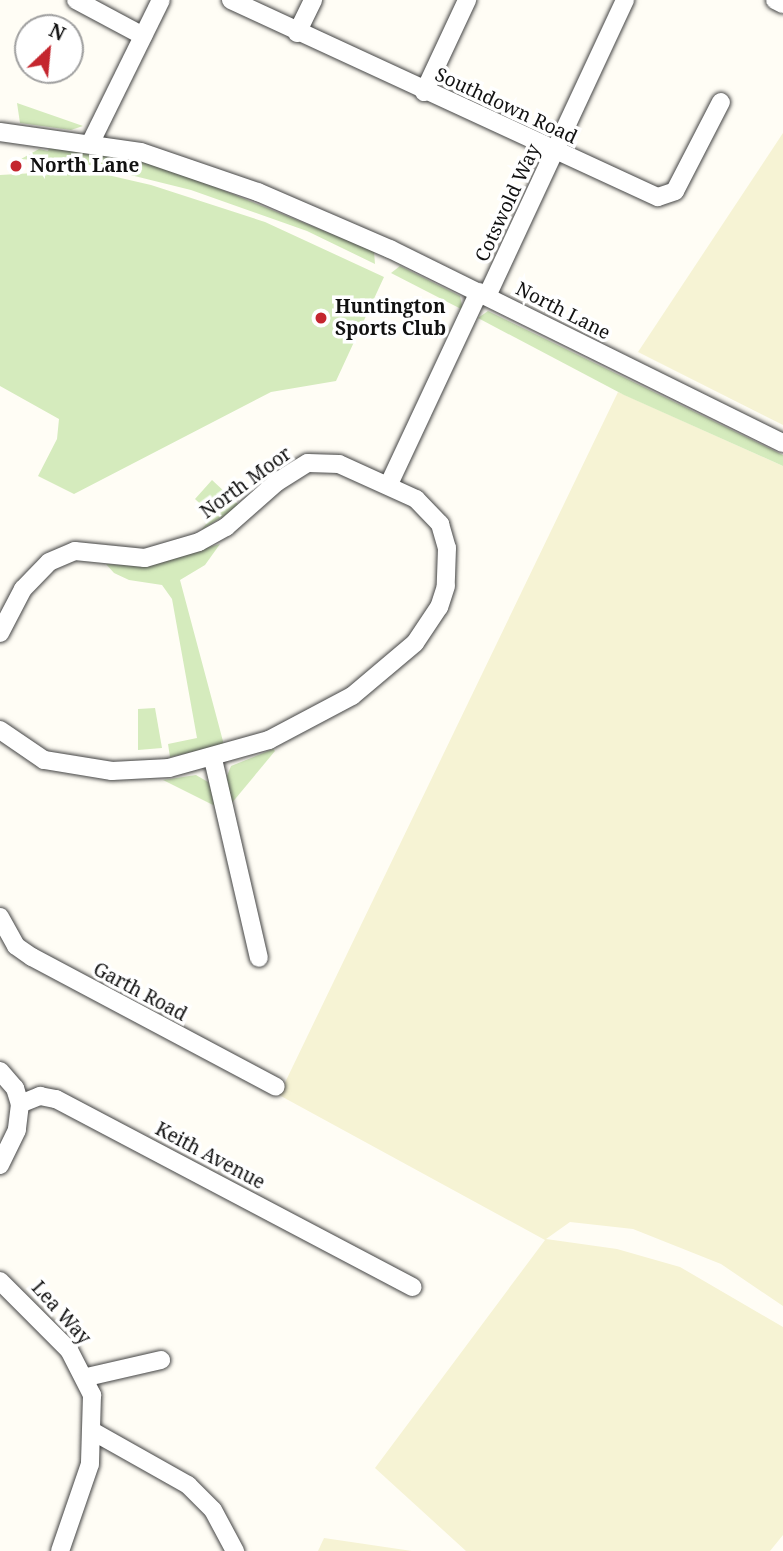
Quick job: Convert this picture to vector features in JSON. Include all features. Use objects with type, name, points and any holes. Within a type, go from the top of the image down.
[{"type":"street","points":[[76,0],[143,36]]},
{"type":"street","points":[[91,142],[161,0]]},
{"type":"street","name":"Southdown Road","points":[[231,0],[424,92],[658,197],[668,197],[675,191],[720,102]]},
{"type":"street","points":[[297,33],[313,0]]},
{"type":"street","points":[[424,92],[467,0]]},
{"type":"street","points":[[775,0],[783,4]]},
{"type":"street","name":"Cotswold Way","points":[[483,294],[555,151],[622,6]]},
{"type":"street","name":"North Lane","points":[[0,132],[91,142],[220,177],[307,211],[483,294],[783,443]]},
{"type":"street","points":[[389,484],[483,294]]},
{"type":"street","name":"North Moor","points":[[0,633],[36,572],[63,554],[163,555],[226,527],[277,482],[308,463],[339,464],[389,484],[430,510],[444,535],[446,586],[428,626],[395,662],[352,696],[269,740],[213,759],[169,768],[90,769],[44,760],[0,730]]},
{"type":"street","points":[[213,759],[258,958]]},
{"type":"street","name":"Garth Road","points":[[0,917],[16,946],[32,957],[276,1087]]},
{"type":"street","points":[[0,1071],[15,1088],[20,1104],[17,1130],[0,1165]]},
{"type":"street","name":"Keith Avenue","points":[[20,1104],[40,1096],[56,1099],[413,1287]]},
{"type":"street","name":"Lea Way","points":[[0,1282],[45,1322],[86,1377],[94,1432],[85,1490],[60,1551]]},
{"type":"street","name":"Lea Way","points":[[86,1377],[162,1360]]},
{"type":"street","points":[[94,1432],[188,1485],[213,1510],[235,1551]]},
{"type":"shaded area","points":[[783,133],[783,425],[638,352]]},
{"type":"shaded area","points":[[618,392],[783,466],[783,1306],[721,1264],[633,1229],[570,1222],[546,1239],[617,1249],[680,1267],[783,1327],[783,1535],[770,1551],[466,1551],[375,1468],[545,1240],[279,1095]]},
{"type":"shaded area","points":[[324,1538],[412,1551],[318,1551]]},
{"type":"green space","points":[[17,103],[83,126],[71,130],[20,123]]},
{"type":"green space","points":[[50,144],[142,161],[190,177],[374,251],[375,264],[307,231],[191,190],[90,165],[21,159],[39,149],[48,151]]},
{"type":"green space","points":[[86,170],[151,185],[265,222],[384,277],[336,381],[271,392],[74,494],[38,476],[57,439],[59,419],[0,386],[0,175]]},
{"type":"green space","points":[[400,266],[460,296],[463,310],[391,273]]},
{"type":"green space","points":[[488,311],[783,455],[783,466],[624,395],[478,318]]},
{"type":"green space","points":[[212,480],[240,506],[201,530],[213,516],[195,499]]},
{"type":"green space","points":[[220,544],[205,565],[180,580],[224,745],[170,757],[168,744],[197,738],[172,599],[162,585],[129,580],[114,573],[106,564],[142,566]]},
{"type":"green space","points":[[155,708],[162,748],[138,750],[138,709]]},
{"type":"green space","points":[[273,749],[275,751],[231,804],[225,781],[231,766]]},
{"type":"green space","points":[[196,775],[208,782],[217,807],[163,780]]},
{"type":"place","name":"North Lane","points":[[16,166]]},
{"type":"place","name":"Huntington Sports Club","points":[[321,318]]}]
